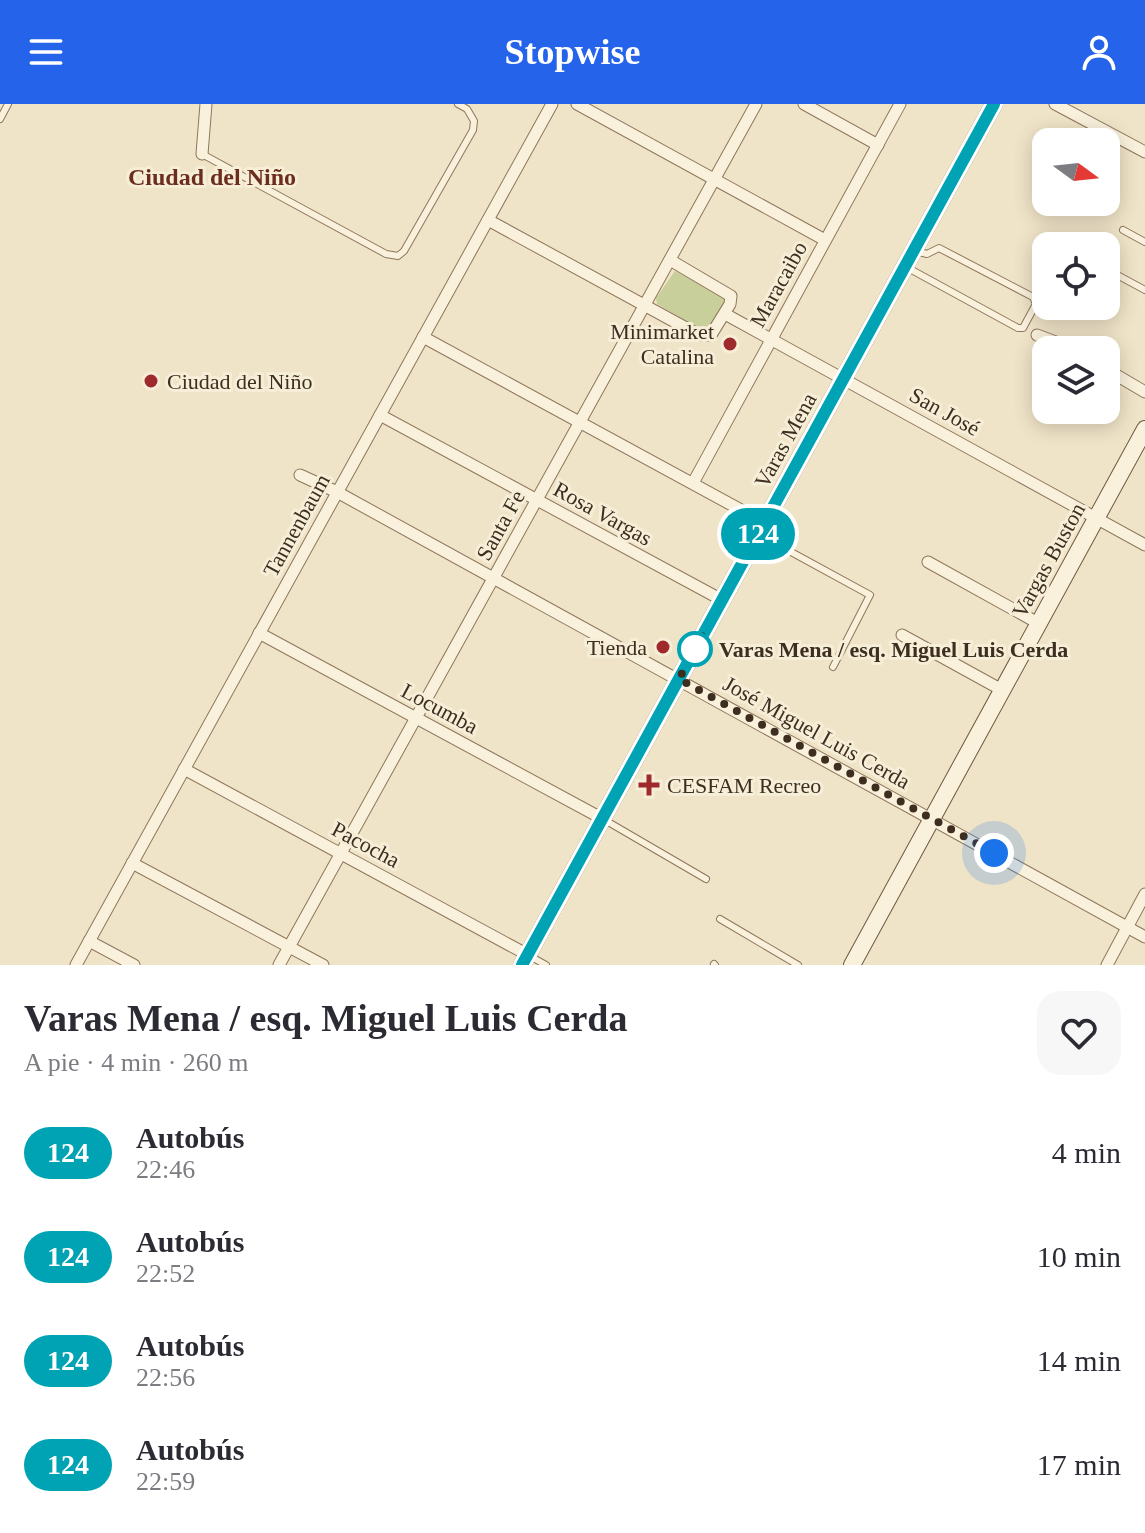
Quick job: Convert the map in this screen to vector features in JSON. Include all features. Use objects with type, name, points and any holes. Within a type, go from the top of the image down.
[{"type":"street","points":[[202,154],[206,104]]},
{"type":"street","name":"Tannenbaum","points":[[76,965],[552,104]]},
{"type":"street","points":[[577,104],[825,240]]},
{"type":"street","name":"Santa Fe","points":[[279,965],[756,104]]},
{"type":"street","points":[[804,104],[878,145]]},
{"type":"street","name":"Maracaibo","points":[[693,483],[900,104]]},
{"type":"street","name":"Varas Mena","points":[[525,960],[994,104]]},
{"type":"street","points":[[1055,104],[1145,152]]},
{"type":"street","points":[[488,220],[704,337],[713,334],[731,302],[728,293],[670,260]]},
{"type":"street","name":"San José","points":[[725,314],[1145,545]]},
{"type":"street","points":[[423,337],[693,483],[761,528]]},
{"type":"street","points":[[1120,377],[1145,392]]},
{"type":"street","name":"Rosa Vargas","points":[[380,415],[722,600]]},
{"type":"street","name":"Vargas Buston","points":[[852,965],[1145,429]]},
{"type":"street","name":"José Miguel Luis Cerda","points":[[300,475],[494,577],[1145,937]]},
{"type":"street","points":[[928,562],[1038,623]]},
{"type":"street","name":"Locumba","points":[[259,633],[603,819]]},
{"type":"street","points":[[902,635],[1002,690]]},
{"type":"street","name":"Pacocha","points":[[184,769],[341,853],[525,960]]},
{"type":"street","points":[[132,863],[323,965]]},
{"type":"street","points":[[1107,965],[1145,894]]},
{"type":"street","points":[[89,941],[134,965]]},
{"type":"lane","points":[[0,119],[8,104]]},
{"type":"lane","points":[[202,154],[386,254],[398,256],[404,251],[473,130],[474,121],[467,109],[458,104]]},
{"type":"lane","points":[[1123,230],[1145,242]]},
{"type":"lane","points":[[905,266],[1018,328],[1023,328],[1031,315],[1036,304],[1033,297],[939,248],[923,254],[913,251]]},
{"type":"lane","points":[[1120,277],[1145,290]]},
{"type":"lane","points":[[761,528],[870,595],[833,667]]},
{"type":"lane","points":[[603,819],[706,879]]},
{"type":"lane","points":[[720,919],[798,965]]},
{"type":"lane","points":[[525,960],[546,965]]},
{"type":"green space","points":[[675,271],[724,297],[724,306],[711,327],[700,329],[657,304],[656,298]]},
{"type":"bus line","name":"124","points":[[522,965],[994,104]]},
{"type":"place","name":"Minimarket Catalina","points":[[730,344]]},
{"type":"place","name":"Ciudad del Niño","points":[[151,381]]},
{"type":"place","name":"Tienda","points":[[663,647]]},
{"type":"place","name":"Varas Mena / esq. Miguel Luis Cerda","points":[[695,649]]},
{"type":"place","name":"CESFAM Recreo","points":[[649,785]]},
{"type":"district","name":"Ciudad del Niño","points":[[212,177]]},
{"type":"route","points":[[695,649],[702,636],[679,679],[994,853]]}]
